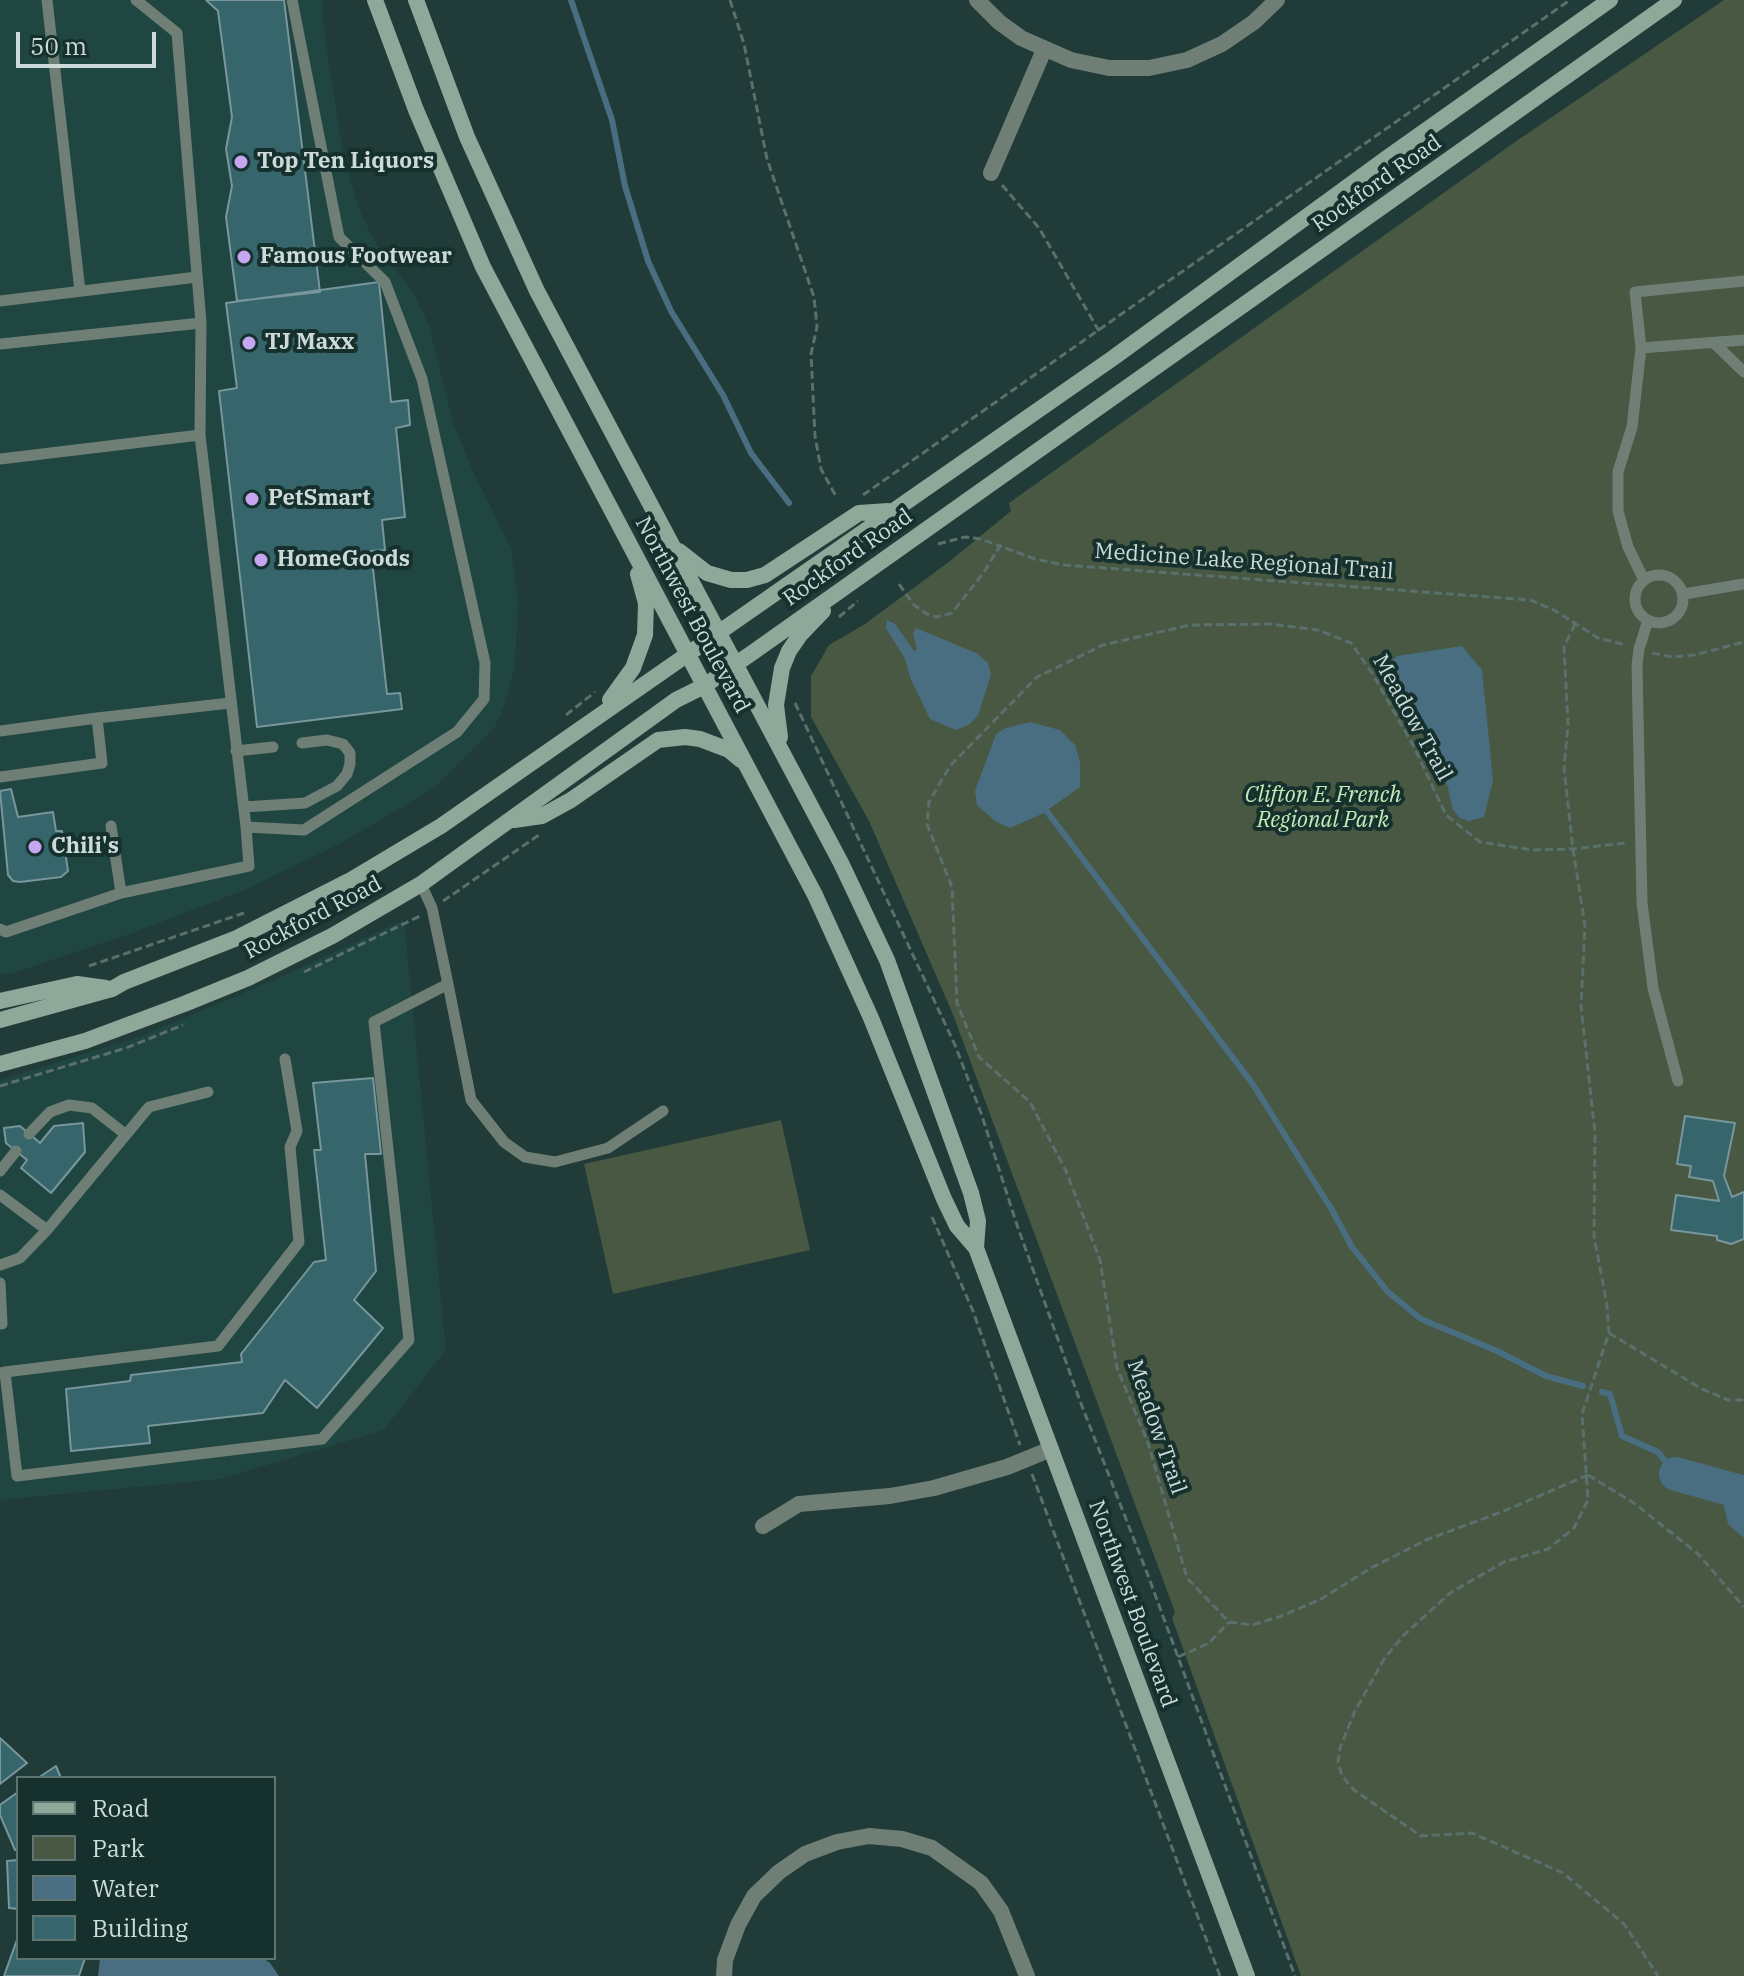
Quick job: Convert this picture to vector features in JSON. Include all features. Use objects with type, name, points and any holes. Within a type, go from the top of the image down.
[{"type":"main road","name":"Northwest Boulevard","points":[[375,0],[421,123],[483,267],[751,772],[837,941],[957,1226],[976,1248],[1247,1976]]},
{"type":"main road","name":"Northwest Boulevard","points":[[416,0],[467,137],[537,291],[841,863],[887,960],[971,1193],[978,1221],[976,1248]]},
{"type":"main road","name":"Rockford Road","points":[[0,1020],[112,989],[258,928],[362,874],[441,826],[1113,358],[1610,0]]},
{"type":"main road","name":"Rockford Road","points":[[3,1065],[99,1036],[248,978],[332,936],[421,884],[676,700],[704,686],[832,597],[1674,0]]},
{"type":"main road","points":[[671,544],[707,573],[731,580],[747,580],[765,575],[859,513],[890,511]]},
{"type":"main road","points":[[586,724],[623,685],[645,635],[646,603],[633,550]]},
{"type":"main road","points":[[782,751],[776,705],[782,668],[789,651],[832,597]]},
{"type":"main road","points":[[512,820],[542,816],[571,800],[658,740],[685,737],[713,742],[729,750],[751,772]]},
{"type":"main road","points":[[0,1001],[77,984],[112,989]]},
{"type":"street","points":[[977,0],[999,22],[1044,50],[1071,60],[1109,68],[1149,68],[1187,60],[1222,44],[1254,22],[1277,0]]},
{"type":"street","points":[[991,173],[1044,50]]},
{"type":"street","points":[[763,1526],[799,1504],[890,1496],[934,1488],[1051,1449]]},
{"type":"street","points":[[724,1976],[725,1960],[738,1925],[754,1896],[770,1880],[805,1854],[837,1842],[869,1836],[902,1839],[932,1848],[981,1883],[1001,1911],[1027,1976]]},
{"type":"lane","points":[[47,0],[80,291]]},
{"type":"lane","points":[[0,929],[6,932],[121,893],[249,866],[200,435],[201,323],[177,33],[136,0]]},
{"type":"lane","points":[[246,827],[304,830],[457,732],[484,699],[485,663],[422,379],[385,282],[339,237],[292,0]]},
{"type":"lane","points":[[0,301],[197,277]]},
{"type":"lane","points":[[1644,580],[1628,547],[1618,511],[1618,472],[1632,427],[1641,348],[1635,292],[1744,281]]},
{"type":"lane","points":[[0,344],[201,323]]},
{"type":"lane","points":[[1641,348],[1744,340]]},
{"type":"lane","points":[[1714,343],[1744,372]]},
{"type":"lane","points":[[0,459],[200,435]]},
{"type":"lane","points":[[1657,574],[1665,575],[1679,584],[1684,594],[1682,607],[1672,620],[1655,623],[1637,610],[1635,602],[1638,587],[1657,574]]},
{"type":"lane","points":[[1684,594],[1744,584]]},
{"type":"lane","points":[[1648,620],[1637,665],[1642,903],[1651,973],[1678,1081]]},
{"type":"lane","points":[[0,731],[230,703]]},
{"type":"lane","points":[[0,777],[102,763],[97,718]]},
{"type":"lane","points":[[244,807],[305,803],[337,786],[347,774],[350,764],[350,753],[343,744],[327,740],[302,743]]},
{"type":"lane","points":[[236,751],[273,747]]},
{"type":"lane","points":[[111,826],[121,893]]},
{"type":"lane","points":[[421,884],[432,908],[471,1100],[504,1142],[525,1157],[555,1162],[608,1148],[663,1111]]},
{"type":"lane","points":[[285,1059],[297,1131],[290,1147],[299,1242],[218,1346],[2,1372],[17,1476],[322,1439],[409,1340],[374,1022],[448,984]]},
{"type":"lane","points":[[0,1265],[20,1258],[47,1230],[149,1107],[208,1092]]},
{"type":"lane","points":[[29,1134],[50,1112],[69,1105],[92,1108],[125,1134]]},
{"type":"lane","points":[[0,1171],[16,1151]]},
{"type":"lane","points":[[0,1195],[47,1230]]},
{"type":"lane","points":[[0,1283],[2,1324]]},
{"type":"path","points":[[730,0],[744,44],[767,159],[814,297],[817,327],[811,354],[817,454],[825,480],[837,498]]},
{"type":"path","points":[[860,497],[1570,0]]},
{"type":"path","points":[[991,173],[1039,228],[1099,331]]},
{"type":"path","name":"Medicine Lake Regional Trail","points":[[937,544],[965,537],[981,539],[1035,559],[1064,565],[1530,600],[1554,610],[1598,638],[1628,646]]},
{"type":"path","points":[[899,584],[914,605],[927,614],[936,617],[952,613],[1000,546]]},
{"type":"path","points":[[833,622],[863,597]]},
{"type":"path","name":"Meadow Trail","points":[[1229,1622],[1187,1578],[1148,1443],[1117,1368],[1100,1260],[1066,1171],[1030,1102],[979,1057],[957,1003],[952,887],[927,824],[929,802],[950,766],[1037,677],[1103,645],[1175,628],[1270,624],[1318,630],[1351,643],[1372,673],[1414,747],[1446,815],[1480,842],[1532,850],[1641,841]]},
{"type":"path","points":[[1575,624],[1564,647],[1568,725],[1564,768],[1585,926],[1581,1006],[1595,1133],[1594,1236],[1609,1333],[1582,1414],[1588,1500],[1574,1528],[1548,1549],[1504,1562],[1450,1593],[1403,1636],[1384,1659],[1355,1711],[1340,1748],[1338,1762],[1342,1776],[1354,1790],[1421,1836],[1472,1833],[1563,1873],[1624,1924],[1658,1976]]},
{"type":"path","points":[[1648,652],[1672,657],[1694,655],[1744,642]]},
{"type":"path","points":[[566,715],[596,691]]},
{"type":"path","points":[[794,698],[796,710],[955,1045],[1080,1401],[1295,1976]]},
{"type":"path","points":[[77,970],[253,910]]},
{"type":"path","points":[[930,1213],[973,1311],[1025,1459],[1036,1480],[1220,1976]]},
{"type":"path","points":[[1609,1333],[1702,1389],[1728,1400],[1744,1400]]},
{"type":"path","points":[[1178,1657],[1209,1643],[1229,1622],[1252,1625],[1279,1617],[1321,1599],[1371,1568],[1426,1540],[1588,1475]]},
{"type":"path","points":[[1588,1475],[1634,1503],[1698,1554],[1744,1607]]},
{"type":"shaded area","points":[[0,0],[322,0],[344,161],[362,216],[378,247],[414,293],[429,326],[453,422],[511,548],[518,599],[515,665],[495,727],[438,784],[339,844],[245,890],[135,932],[14,973],[0,974]]},
{"type":"shaded area","points":[[404,920],[446,1350],[384,1430],[220,1479],[0,1500],[0,1080],[139,1037]]},
{"type":"green space","name":"Clifton E. French Regional Park","points":[[1724,0],[1744,0],[1744,1976],[1301,1976],[1172,1618],[1175,1612],[952,1012],[869,821],[811,717],[811,676],[829,645],[865,624],[950,561],[1011,511],[1009,503],[1515,142]]},
{"type":"green space","points":[[781,1120],[810,1250],[613,1294],[584,1164]]},
{"type":"water","points":[[887,620],[895,624],[914,651],[917,649],[913,634],[916,628],[976,653],[988,663],[991,675],[978,715],[970,724],[956,730],[930,719],[905,659],[886,628]]},
{"type":"water","points":[[1462,646],[1482,670],[1493,780],[1484,817],[1469,821],[1460,818],[1453,810],[1440,754],[1390,679],[1388,665],[1397,656]]},
{"type":"water","points":[[1030,722],[1060,730],[1075,745],[1080,762],[1080,787],[1042,814],[1010,828],[995,821],[977,805],[975,791],[996,734]]},
{"type":"water","points":[[1706,1469],[1744,1479],[1744,1538],[1728,1524],[1722,1496],[1705,1488]]},
{"type":"water","points":[[100,1960],[266,1960],[279,1976],[98,1976]]},
{"type":"building","points":[[206,0],[284,0],[320,292],[237,301],[226,217],[232,186],[226,149],[232,117],[218,11]]},
{"type":"building","points":[[379,282],[391,402],[408,400],[410,425],[396,428],[405,517],[382,520],[385,550],[371,551],[387,694],[400,693],[402,709],[257,727],[219,391],[237,388],[226,303]]},
{"type":"building","name":"Chili's","points":[[11,789],[18,817],[53,812],[56,831],[62,831],[68,871],[61,877],[20,882],[13,881],[8,875],[0,791]]},
{"type":"building","points":[[373,1078],[381,1154],[365,1154],[376,1271],[354,1300],[383,1328],[317,1408],[285,1380],[263,1413],[148,1426],[150,1443],[71,1451],[66,1389],[130,1381],[131,1375],[242,1362],[241,1354],[314,1262],[326,1260],[314,1150],[321,1150],[313,1083]]},
{"type":"building","points":[[1685,1116],[1735,1123],[1724,1176],[1732,1197],[1744,1192],[1744,1239],[1731,1244],[1717,1240],[1717,1236],[1671,1230],[1676,1195],[1719,1201],[1713,1181],[1689,1177],[1691,1166],[1677,1164]]},
{"type":"building","points":[[83,1123],[85,1152],[51,1193],[21,1168],[27,1160],[6,1143],[4,1128],[20,1126],[40,1143],[54,1126]]},
{"type":"building","points":[[0,1738],[27,1763],[0,1784]]},
{"type":"building","points":[[56,1766],[60,1776],[41,1776]]},
{"type":"building","points":[[16,1793],[16,1850],[0,1815],[0,1805]]},
{"type":"building","points":[[16,1860],[16,1909],[9,1908],[7,1861]]},
{"type":"building","points":[[16,1943],[16,1960],[84,1960],[79,1976],[4,1976]]},
{"type":"waterway","points":[[571,0],[612,120],[625,186],[648,261],[671,311],[723,395],[751,453],[789,503]]},
{"type":"waterway","points":[[1042,805],[1252,1083],[1352,1247],[1388,1292],[1421,1319],[1497,1351],[1546,1376],[1583,1386]]},
{"type":"waterway","points":[[1602,1392],[1610,1394],[1622,1436],[1658,1452],[1676,1474]]},
{"type":"waterway","points":[[1676,1474],[1744,1493]]},
{"type":"place","name":"Top Ten Liquors","points":[[241,162]]},
{"type":"place","name":"Famous Footwear","points":[[244,257]]},
{"type":"place","name":"TJ Maxx","points":[[249,343]]},
{"type":"place","name":"PetSmart","points":[[252,499]]},
{"type":"place","name":"HomeGoods","points":[[261,560]]},
{"type":"place","name":"Chili's","points":[[35,847]]}]
